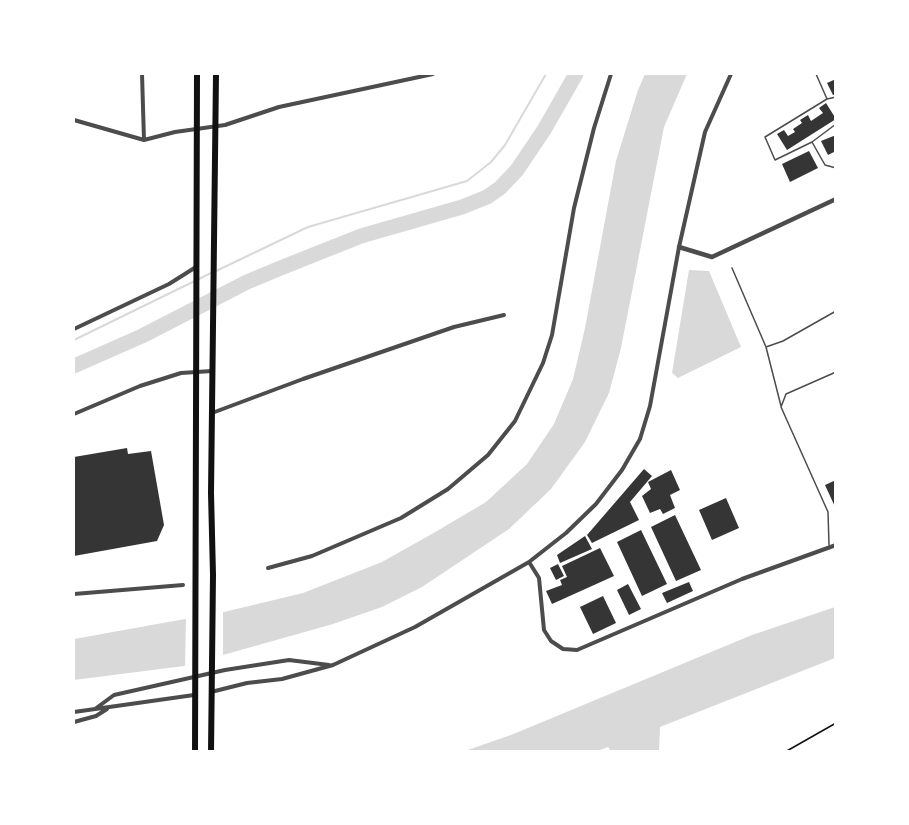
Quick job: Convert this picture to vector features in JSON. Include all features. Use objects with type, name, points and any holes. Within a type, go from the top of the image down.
[{"type":"highway","points":[[195,752],[197,74]]},
{"type":"highway","points":[[211,752],[216,74]]},
{"type":"street","points":[[142,74],[144,140]]},
{"type":"street","points":[[74,120],[144,140],[175,132],[217,126],[279,107],[433,74]]},
{"type":"street","points":[[268,568],[312,556],[401,518],[448,489],[489,455],[515,421],[543,363],[552,334],[574,208],[594,128],[611,74]]},
{"type":"street","points":[[211,691],[247,683],[282,679],[333,665],[415,627],[529,562],[566,533],[596,504],[622,470],[640,439],[650,406],[679,247],[705,132],[731,74]]},
{"type":"street","points":[[679,247],[712,257],[836,199]]},
{"type":"street","points":[[74,329],[196,269]]},
{"type":"street","points":[[212,413],[454,327],[504,315]]},
{"type":"street","points":[[74,414],[140,386],[181,373],[213,371]]},
{"type":"street","points":[[529,562],[539,578],[544,630],[551,641],[563,649],[576,650],[742,579],[836,545]]},
{"type":"street","points":[[74,594],[183,585]]},
{"type":"street","points":[[95,709],[114,695],[225,670],[289,660],[333,665]]},
{"type":"street","points":[[74,712],[195,694]]},
{"type":"street","points":[[74,722],[96,716],[110,707]]},
{"type":"lane","points":[[816,74],[828,99]]},
{"type":"lane","points":[[836,98],[828,99],[765,137],[775,160],[812,141],[836,124]]},
{"type":"lane","points":[[812,141],[825,165],[836,168]]},
{"type":"lane","points":[[732,268],[766,347],[781,407],[828,512],[830,546]]},
{"type":"lane","points":[[766,347],[836,311]]},
{"type":"lane","points":[[781,407],[786,394],[836,372]]},
{"type":"path","points":[[785,752],[836,723]]},
{"type":"shaded area","points":[[645,74],[687,74],[664,127],[621,348],[609,393],[585,442],[551,489],[509,529],[422,587],[382,607],[333,624],[184,666],[74,680],[74,639],[224,612],[303,593],[382,562],[437,531],[486,502],[527,464],[554,424],[573,379],[585,328],[616,161]]},
{"type":"shaded area","points":[[689,270],[709,271],[741,347],[678,378],[672,373]]},
{"type":"shaded area","points":[[835,607],[835,658],[660,727],[659,751],[611,751],[608,747],[595,752],[465,751],[511,735],[752,635]]},
{"type":"pier","points":[[223,609],[223,658],[185,669],[186,616]]},
{"type":"building","points":[[836,79],[836,94],[833,95],[827,83]]},
{"type":"building","points":[[826,103],[836,119],[787,150],[777,134],[784,130],[788,136],[795,132],[793,129],[802,123],[800,120],[808,115],[811,121],[823,113],[819,108]]},
{"type":"building","points":[[836,135],[836,151],[828,155],[821,141]]},
{"type":"building","points":[[809,151],[818,168],[790,182],[782,164]]},
{"type":"building","points":[[127,448],[128,454],[151,451],[164,525],[157,541],[74,556],[74,457]]},
{"type":"building","points":[[644,469],[652,476],[630,502],[639,520],[592,543],[587,535]]},
{"type":"building","points":[[671,470],[680,490],[670,495],[675,508],[663,514],[660,509],[650,513],[642,496],[651,489],[648,482]]},
{"type":"building","points":[[836,480],[836,509],[825,485]]},
{"type":"building","points":[[726,498],[739,528],[712,540],[699,510]]},
{"type":"building","points":[[675,515],[701,570],[676,581],[651,527]]},
{"type":"building","points":[[641,530],[667,584],[642,596],[617,542]]},
{"type":"building","points":[[585,536],[592,549],[560,563],[557,555]]},
{"type":"building","points":[[600,548],[614,576],[552,604],[546,591],[562,585],[560,580],[567,577],[562,566]]},
{"type":"building","points":[[558,564],[564,576],[556,580],[550,568]]},
{"type":"building","points":[[689,582],[693,591],[667,603],[662,593]]},
{"type":"building","points":[[628,584],[641,609],[629,615],[617,590]]},
{"type":"building","points":[[603,596],[616,623],[593,634],[580,607]]},
{"type":"waterway","points":[[216,271],[308,227],[467,181],[491,162],[505,145],[546,74]]},
{"type":"waterway","points":[[74,366],[142,336],[247,282],[283,267],[361,236],[462,207],[487,197],[500,188],[517,170],[544,130],[576,74]]},
{"type":"waterway","points":[[74,340],[211,273]]}]
